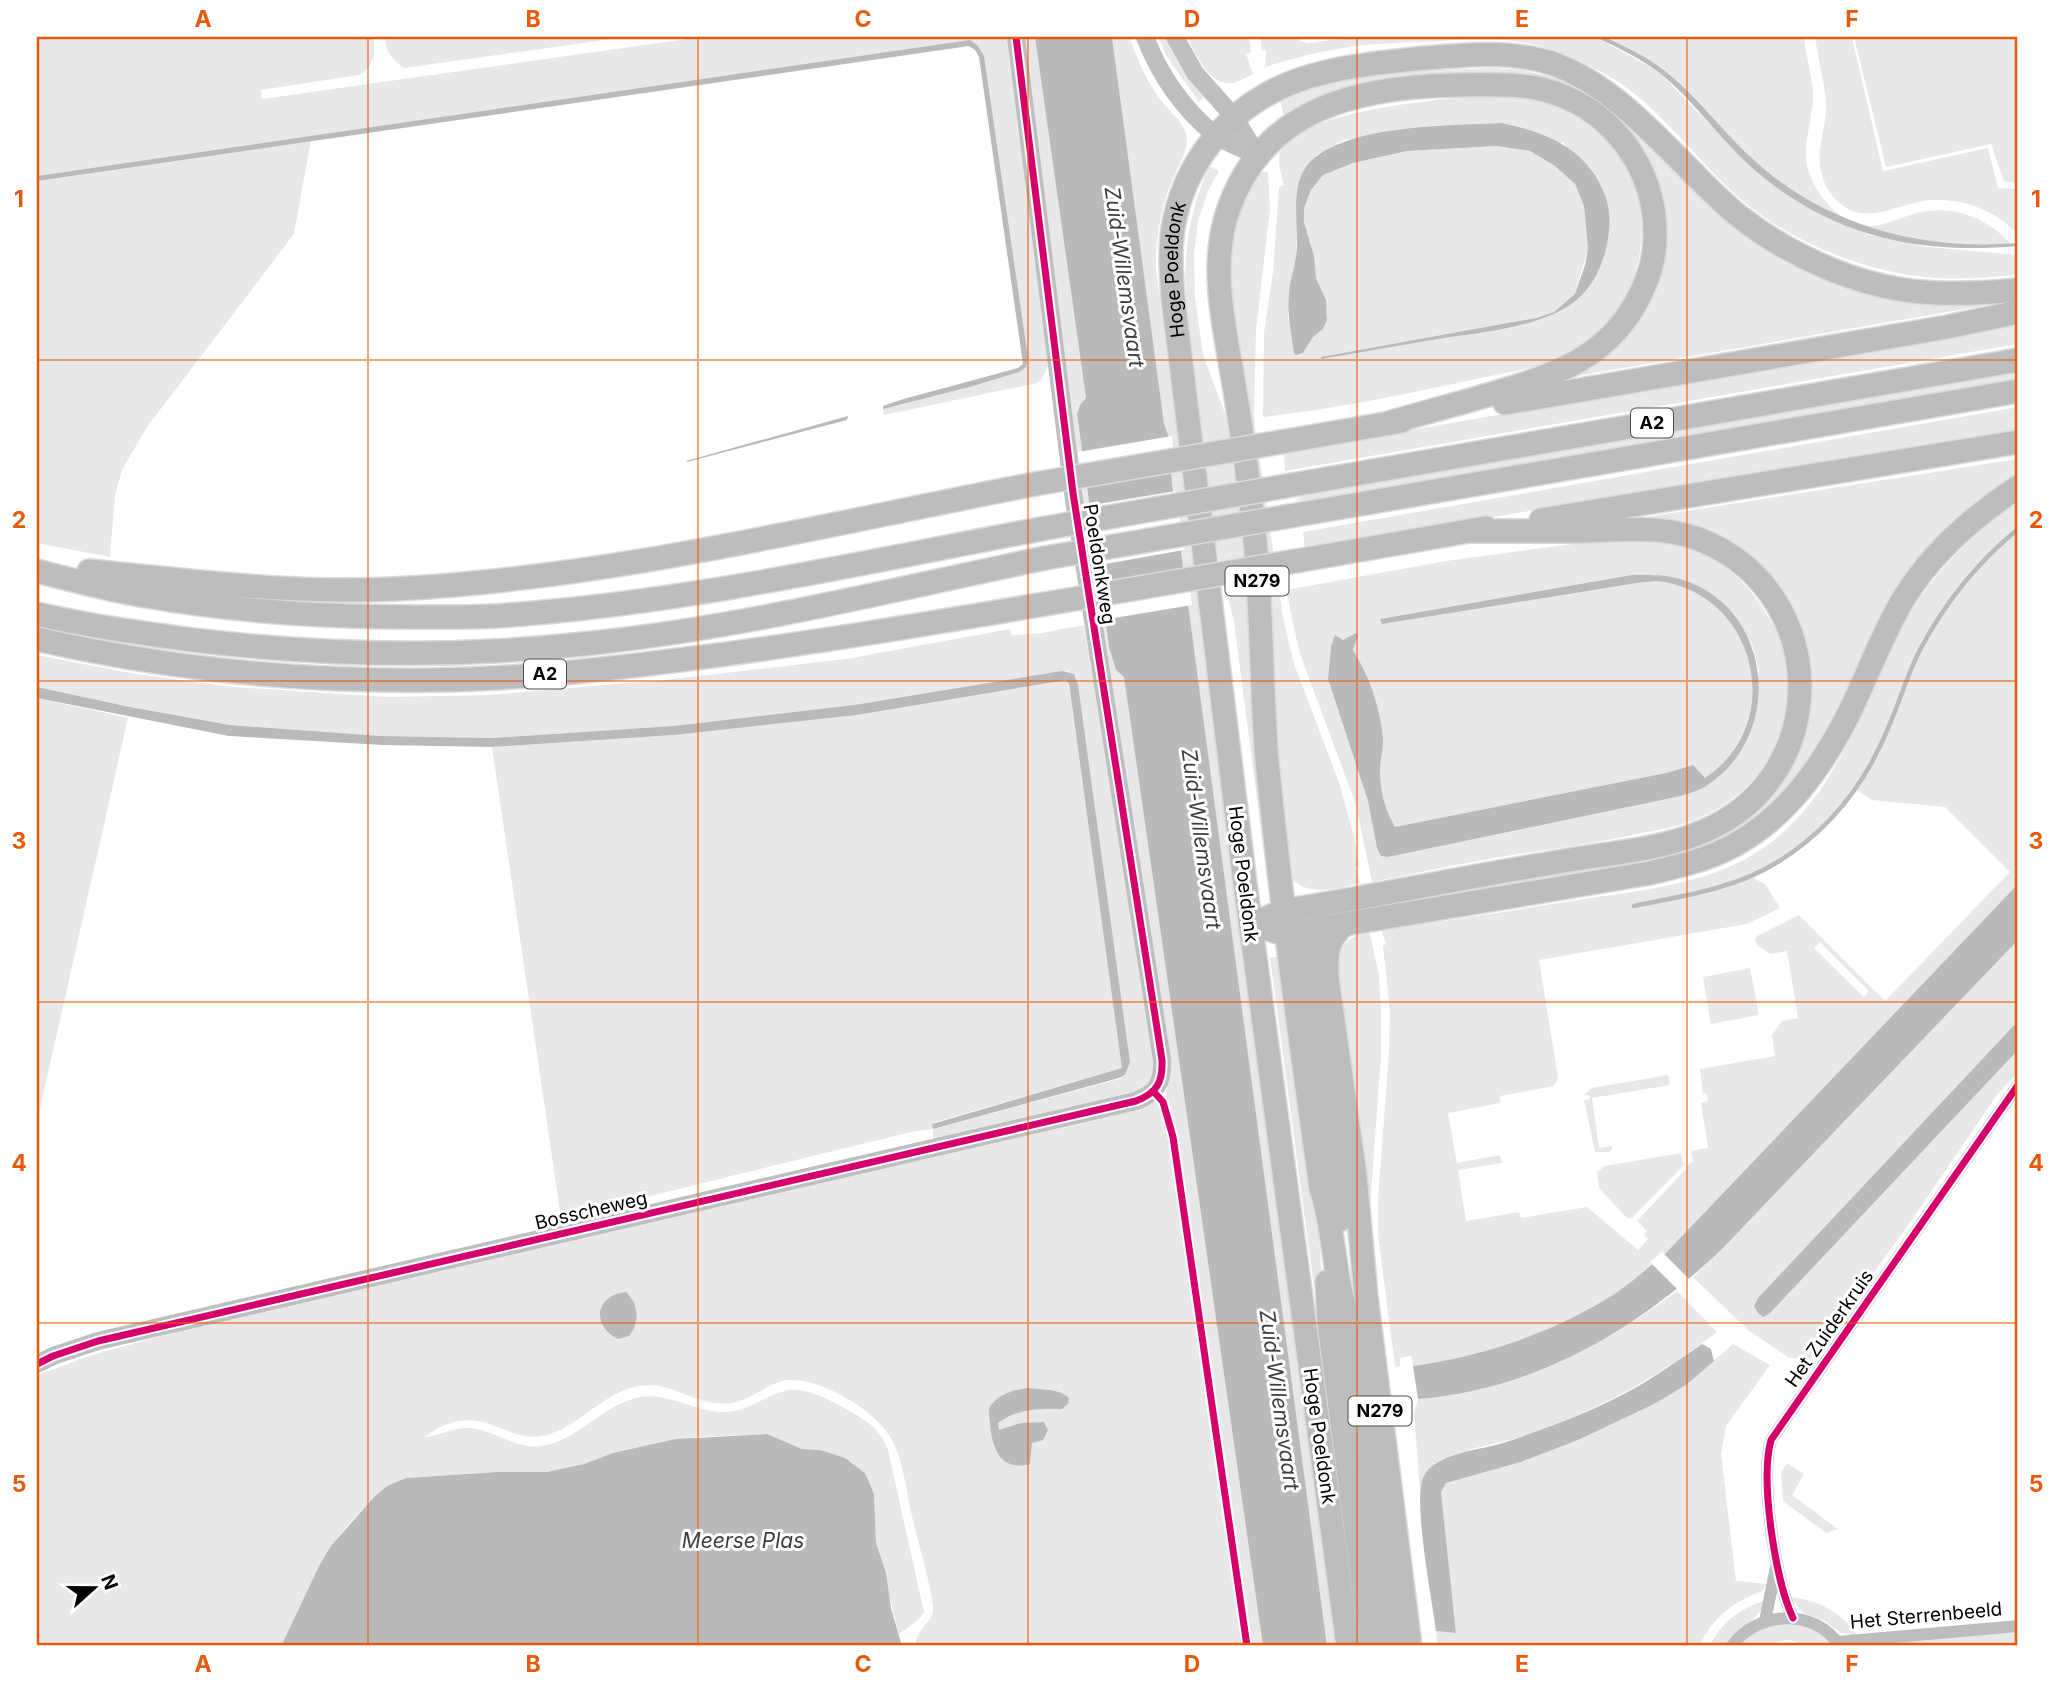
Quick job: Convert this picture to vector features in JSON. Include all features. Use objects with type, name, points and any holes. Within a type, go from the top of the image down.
[{"type":"highway","name":"Hoge Poeldonk","points":[[1348,1646],[1251,925],[1170,268],[1175,217],[1183,191],[1215,135],[1234,117],[1288,84],[1348,67],[1460,55],[1531,58],[1578,75],[1604,91],[1651,131],[1741,218],[1771,238],[1824,266],[1859,280],[1921,292],[1979,293],[2018,290]]},
{"type":"highway","name":"A2","points":[[1258,156],[1279,134],[1305,116],[1354,96],[1415,86],[1495,85],[1542,89],[1589,109],[1619,135],[1644,175],[1655,220],[1652,264],[1637,303],[1609,340],[1579,362],[1549,376],[1389,423]]},
{"type":"highway","name":"Hoge Poeldonk","points":[[1258,156],[1236,190],[1223,224],[1219,278],[1255,543],[1267,754],[1284,922],[1321,1188],[1328,1211],[1341,1298],[1348,1318],[1389,1646]]},
{"type":"highway","name":"A2","points":[[37,569],[247,587],[391,589],[463,585],[610,567],[1035,484],[1947,327],[2018,312]]},
{"type":"highway","name":"A2","points":[[37,569],[137,595],[194,604],[323,615],[506,615],[586,608],[691,593],[1041,529],[2018,360]]},
{"type":"highway","name":"A2","points":[[37,614],[133,632],[244,646],[386,654],[501,651],[594,643],[800,610],[1045,558],[2018,391]]},
{"type":"highway","name":"A2","points":[[37,639],[134,658],[240,672],[382,680],[516,677],[616,668],[821,642],[1471,531],[2018,442]]},
{"type":"highway","name":"A2","points":[[1284,922],[1321,927],[1345,924],[1650,873],[1698,860],[1751,835],[1779,814],[1799,794],[1814,773],[1850,711],[1890,622],[1929,564],[1979,515],[2018,487]]},
{"type":"highway","name":"A2","points":[[1251,925],[1284,922],[1565,860],[1650,848],[1684,839],[1715,826],[1739,810],[1772,776],[1787,750],[1796,725],[1800,699],[1801,672],[1796,646],[1787,621],[1775,600],[1760,580],[1726,552],[1707,542],[1662,530],[1630,528],[1585,531],[1471,531]]},
{"type":"highway","name":"N279","points":[[1345,924],[1331,937],[1327,946],[1327,978],[1355,1175],[1366,1296],[1410,1646]]},
{"type":"highway","name":"N279","points":[[1321,927],[1309,947],[1307,967],[1341,1212],[1348,1318]]},
{"type":"highway","name":"N279","points":[[1321,1188],[1329,1324],[1371,1646]]},
{"type":"street","name":"Poeldonkweg","points":[[1016,37],[1073,493],[1162,1060],[1160,1082],[1154,1092]]},
{"type":"street","points":[[1145,37],[1170,86],[1215,135],[1258,156]]},
{"type":"street","points":[[1175,37],[1195,73],[1234,117],[1258,156]]},
{"type":"street","name":"Het Zuiderkruis","points":[[1793,1618],[1776,1567],[1766,1459],[1771,1440],[2018,1085]]},
{"type":"street","name":"Bosscheweg","points":[[37,1364],[98,1341],[1136,1101],[1154,1092]]},
{"type":"street","name":"Het Zuiderkruis","points":[[1765,1621],[1776,1567]]},
{"type":"street","points":[[1732,1646],[1739,1636],[1765,1621],[1777,1618],[1793,1618],[1819,1626],[1839,1644]]},
{"type":"street","name":"Het Sterrenbeeld","points":[[1839,1644],[2018,1626]]},
{"type":"shaded area","points":[[37,37],[373,37],[373,59],[359,75],[261,90],[262,99],[701,37],[1008,37],[1050,362],[1037,383],[884,415],[883,409],[1019,372],[1028,357],[984,56],[978,46],[970,41],[37,176]]},
{"type":"shaded area","points":[[384,37],[626,37],[404,68],[390,55]]},
{"type":"shaded area","points":[[1021,37],[1035,37],[1086,398],[1077,415],[1109,647],[1116,670],[1124,677],[1263,1646],[1250,1646],[1177,1135],[1166,1098],[1169,1069],[1098,626]]},
{"type":"shaded area","points":[[1112,37],[1129,37],[1153,88],[1181,123],[1187,139],[1185,152],[1163,206],[1158,231],[1156,269],[1335,1646],[1327,1646]]},
{"type":"shaded area","points":[[1158,37],[1167,37],[1187,76],[1204,97],[1199,102],[1167,57]]},
{"type":"shaded area","points":[[1187,37],[1249,37],[1251,52],[1246,54],[1253,74],[1232,83],[1216,79],[1204,67]]},
{"type":"shaded area","points":[[1260,37],[1291,37],[1307,43],[1358,37],[1596,37],[1659,72],[1749,165],[1796,200],[1870,235],[1927,247],[2018,255],[2018,275],[1923,277],[1869,266],[1816,247],[1791,234],[1745,203],[1658,115],[1629,90],[1572,57],[1549,49],[1526,43],[1494,40],[1389,43],[1328,51],[1265,67],[1266,51],[1262,50]]},
{"type":"shaded area","points":[[1605,37],[1804,37],[1813,95],[1806,148],[1807,165],[1815,185],[1828,205],[1846,219],[1812,203],[1783,184],[1743,151],[1665,71]]},
{"type":"shaded area","points":[[1815,37],[1852,37],[1883,171],[1988,148],[1998,188],[2015,189],[2018,197],[2018,230],[2013,230],[1996,216],[1975,206],[1952,201],[1930,200],[1874,213],[1852,211],[1838,202],[1827,188],[1820,166],[1826,106]]},
{"type":"shaded area","points":[[1854,37],[2018,37],[2018,188],[2017,183],[2004,181],[1991,144],[1886,167]]},
{"type":"shaded area","points":[[1495,68],[1549,76],[1574,85],[1598,100],[1630,124],[1764,246],[1981,303],[1982,306],[1560,379],[1656,267],[1634,148],[1521,75],[1285,120],[1280,101],[1332,83],[1359,78]]},
{"type":"shaded area","points":[[1470,96],[1544,98],[1598,130],[1621,156],[1635,187],[1641,220],[1640,254],[1630,287],[1612,318],[1587,344],[1548,363],[1370,401],[1263,417],[1264,333],[1273,272],[1279,187],[1284,185],[1279,161],[1282,148],[1297,135],[1343,116],[1398,105]],"holes":[[[1403,129],[1564,143],[1610,232],[1571,304],[1556,313],[1537,320],[1478,333],[1321,357],[1536,318],[1554,312],[1575,294],[1588,249],[1584,206],[1575,184],[1555,166],[1530,151],[1497,146],[1407,151],[1353,163],[1323,175],[1311,190],[1304,208],[1304,222],[1312,249],[1316,278],[1326,300],[1327,320],[1323,329],[1313,337],[1303,352],[1294,352],[1288,317],[1292,275],[1297,236],[1316,155],[1344,140]]]},
{"type":"shaded area","points":[[311,140],[294,234],[147,427],[122,470],[115,495],[110,557],[37,543],[37,181]]},
{"type":"shaded area","points":[[1209,166],[1219,171],[1208,191],[1198,221],[1194,255],[1195,297],[1203,355],[1229,424],[1236,465],[1245,543],[1271,867],[1266,868],[1234,622],[1218,555],[1206,477],[1186,298],[1189,230]]},
{"type":"shaded area","points":[[1262,172],[1268,172],[1270,209],[1256,330],[1254,420],[1283,618],[1294,664],[1340,785],[1359,866],[1355,867],[1360,883],[1321,890],[1302,886],[1288,873],[1229,270],[1236,218],[1246,193]]},
{"type":"shaded area","points":[[1941,210],[1979,220],[1991,226],[2011,244],[1941,242],[1907,237],[1862,225],[1880,225],[1914,214]]},
{"type":"shaded area","points":[[2018,325],[2018,344],[1285,471],[1284,454],[1330,444]]},
{"type":"shaded area","points":[[2018,371],[2018,379],[1364,493],[1313,501],[1294,500],[1312,493]]},
{"type":"shaded area","points":[[2018,407],[2018,429],[2003,433],[1305,548],[1303,532]]},
{"type":"shaded area","points":[[2018,459],[2018,481],[1950,534],[1827,737],[1791,790],[1749,823],[1720,838],[1652,859],[1488,890],[1488,884],[1651,852],[1762,797],[1805,671],[1746,559],[1615,522]]},
{"type":"shaded area","points":[[2018,500],[2018,884],[1663,1256],[1628,1284],[1569,1320],[1519,1341],[1467,1356],[1413,1366],[1411,1356],[1400,1358],[1400,1366],[1395,1367],[1378,1234],[1390,1011],[1383,946],[1386,944],[1381,929],[1669,885],[1720,870],[1744,860],[1766,846],[1802,814],[1829,776],[1854,730],[1897,636],[1928,586],[1976,534]],"holes":[[[1856,790],[1872,800],[1945,807],[2010,872],[1885,1001],[1799,915],[1757,936],[1757,945],[1770,954],[1787,951],[1798,1018],[1782,1021],[1772,1035],[1775,1056],[1700,1069],[1703,1094],[1707,1093],[1708,1101],[1701,1103],[1708,1148],[1691,1151],[1693,1162],[1688,1164],[1637,1221],[1647,1231],[1644,1235],[1648,1239],[1638,1250],[1587,1207],[1521,1218],[1519,1212],[1466,1221],[1458,1170],[1502,1163],[1500,1155],[1457,1163],[1448,1113],[1500,1103],[1500,1096],[1554,1086],[1558,1078],[1539,960],[1747,924],[1780,908],[1765,884],[1749,876],[1807,839],[1833,816]],[[1820,942],[1869,991],[1864,997],[1814,948]]]},
{"type":"shaded area","points":[[1630,539],[1697,552],[1730,571],[1759,603],[1782,644],[1788,677],[1786,711],[1781,731],[1763,767],[1735,797],[1700,818],[1680,825],[1372,882],[1356,805],[1299,651],[1286,590],[1446,561],[1595,541]],"holes":[[[1632,575],[1656,575],[1705,590],[1725,605],[1752,644],[1759,670],[1748,738],[1736,758],[1705,787],[1681,796],[1388,857],[1377,848],[1368,801],[1328,679],[1331,646],[1335,636],[1343,641],[1357,640],[1353,650],[1369,681],[1382,726],[1381,785],[1395,828],[1666,773],[1692,765],[1705,779],[1730,755],[1745,727],[1752,697],[1750,666],[1740,637],[1722,612],[1697,593],[1664,582],[1651,581],[1382,623],[1380,619]]]},
{"type":"shaded area","points":[[1084,625],[1128,882],[1156,1072],[1143,1091],[933,1142],[933,1129],[915,1131],[561,1218],[492,747],[674,735],[1064,679],[1068,681],[1122,1068],[932,1123],[934,1129],[1119,1079],[1125,1075],[1069,671],[854,705],[673,726],[491,738],[381,736],[230,725],[37,687],[37,655],[136,674],[233,687],[389,697],[489,695],[664,680],[846,659],[1010,629],[1012,635],[1042,633]]},
{"type":"shaded area","points":[[37,698],[128,718],[37,1122]]},
{"type":"shaded area","points":[[1369,930],[1379,975],[1381,1055],[1369,1222],[1383,1349],[1423,1646],[1416,1646],[1337,970],[1339,955],[1345,944]]},
{"type":"shaded area","points":[[2018,940],[2018,1021],[1758,1298],[1754,1306],[1770,1313],[2018,1050],[2018,1072],[1997,1095],[1911,1221],[1811,1359],[1788,1357],[1748,1330],[1693,1277]]},
{"type":"shaded area","points":[[1282,956],[1318,1215],[1324,1318],[1362,1646],[1270,958]]},
{"type":"shaded area","points":[[1750,968],[1759,1015],[1711,1024],[1703,977]]},
{"type":"shaded area","points":[[1668,1075],[1670,1085],[1592,1098],[1599,1148],[1612,1146],[1609,1152],[1595,1152],[1584,1100],[1590,1099],[1589,1095],[1584,1095],[1591,1088]]},
{"type":"shaded area","points":[[1159,1103],[1170,1137],[1242,1646],[916,1646],[918,1635],[931,1616],[933,1605],[896,1448],[885,1429],[848,1399],[817,1385],[790,1380],[732,1403],[710,1402],[660,1386],[635,1387],[610,1397],[550,1434],[534,1437],[520,1435],[478,1421],[463,1420],[445,1425],[424,1437],[470,1428],[514,1443],[542,1446],[568,1437],[615,1406],[641,1397],[661,1397],[724,1412],[741,1409],[788,1390],[819,1395],[870,1424],[888,1450],[924,1612],[899,1634],[876,1543],[874,1494],[820,1450],[802,1449],[767,1434],[697,1437],[613,1453],[584,1464],[547,1472],[497,1472],[406,1478],[373,1498],[346,1527],[320,1564],[281,1646],[37,1646],[37,1376],[40,1374],[89,1356],[190,1328]]},
{"type":"shaded area","points":[[1681,1153],[1684,1165],[1632,1218],[1627,1218],[1599,1188],[1597,1172],[1605,1166]]},
{"type":"shaded area","points":[[1677,1291],[1717,1332],[1653,1376],[1608,1401],[1536,1432],[1439,1461],[1428,1470],[1420,1492],[1414,1412],[1418,1399],[1489,1387],[1555,1364],[1587,1349]]},
{"type":"shaded area","points":[[1733,1344],[1770,1365],[1726,1426],[1721,1454],[1736,1581],[1766,1584],[1763,1591],[1733,1605],[1717,1619],[1699,1646],[1437,1646],[1436,1631],[1456,1633],[1441,1492],[1446,1483],[1521,1462],[1578,1440],[1686,1385]]},
{"type":"shaded area","points":[[1787,1463],[1804,1474],[1792,1495],[1838,1529],[1826,1533],[1783,1501],[1781,1473]]},
{"type":"shaded area","points":[[1790,1597],[1820,1604],[1837,1614],[1858,1636],[1841,1633],[1823,1620],[1803,1613]]},
{"type":"shaded area","points":[[1766,1600],[1753,1619],[1725,1646],[1710,1646],[1720,1630],[1733,1617]]},
{"type":"shaded area","points":[[1776,1624],[1808,1628],[1835,1646],[1809,1646],[1790,1640],[1765,1646],[1739,1646],[1755,1632]]},
{"type":"shaded area","points":[[2018,1632],[2018,1646],[1872,1646],[1871,1643]]},
{"type":"water","name":"Zuid-Willemsvaart","points":[[1035,37],[1112,37],[1164,424],[1168,435],[1172,484],[1327,1646],[1263,1646],[1124,677],[1116,670],[1109,647],[1077,414],[1086,398]]},
{"type":"water","points":[[1596,37],[1605,37],[1658,66],[1689,93],[1756,162],[1814,203],[1878,230],[1912,238],[1947,243],[2018,243],[2018,246],[1980,248],[1909,243],[1875,236],[1811,209],[1780,190],[1750,166],[1661,74]]},
{"type":"water","points":[[970,40],[984,56],[1028,357],[1026,367],[1019,372],[973,386],[883,409],[883,406],[900,400],[1018,368],[1023,364],[979,57],[969,46],[37,181],[37,176]]},
{"type":"water","points":[[1501,123],[1549,137],[1576,154],[1597,179],[1605,195],[1609,217],[1607,246],[1596,275],[1583,294],[1555,313],[1522,325],[1321,359],[1536,318],[1554,312],[1575,294],[1588,249],[1584,206],[1575,184],[1555,166],[1530,151],[1497,146],[1407,151],[1353,163],[1323,175],[1311,190],[1304,208],[1304,222],[1314,256],[1316,278],[1326,300],[1327,320],[1303,353],[1296,355],[1289,301],[1297,247],[1297,191],[1302,174],[1315,157],[1336,145],[1363,136],[1423,127]]},
{"type":"water","points":[[848,416],[847,420],[686,461]]},
{"type":"water","points":[[1632,575],[1674,577],[1711,594],[1735,616],[1750,643],[1758,674],[1757,705],[1749,736],[1732,764],[1706,786],[1681,796],[1388,857],[1381,856],[1368,801],[1328,679],[1331,646],[1335,635],[1343,640],[1356,633],[1358,636],[1353,650],[1369,681],[1382,726],[1381,785],[1386,807],[1395,827],[1666,773],[1693,765],[1705,778],[1730,755],[1746,727],[1752,697],[1750,666],[1740,638],[1722,612],[1696,593],[1664,582],[1651,581],[1382,624],[1380,619]]},
{"type":"water","points":[[1062,671],[1074,674],[1078,685],[1130,1062],[1125,1075],[1119,1078],[933,1129],[932,1124],[1122,1068],[1069,684],[1066,680],[856,715],[674,735],[492,747],[383,745],[229,736],[37,698],[37,687],[230,725],[381,736],[491,738],[673,726],[854,705]]},
{"type":"water","points":[[2018,884],[2018,940],[1722,1249],[1689,1278],[1620,1329],[1583,1351],[1544,1369],[1504,1383],[1462,1393],[1418,1399],[1413,1366],[1467,1356],[1544,1331],[1616,1293],[1663,1256]]},
{"type":"water","points":[[2018,1021],[2018,1050],[1770,1313],[1763,1317],[1758,1313],[1754,1306],[1758,1298]]},
{"type":"water","points":[[626,1292],[634,1302],[636,1320],[629,1336],[618,1339],[604,1327],[600,1312],[608,1299]]},
{"type":"water","points":[[1702,1344],[1711,1349],[1714,1361],[1686,1385],[1654,1404],[1578,1440],[1521,1462],[1446,1483],[1441,1492],[1456,1633],[1436,1631],[1420,1508],[1423,1478],[1428,1470],[1447,1458],[1503,1443],[1603,1404],[1644,1383]]},
{"type":"water","points":[[1027,1388],[1055,1391],[1069,1398],[1068,1404],[1062,1409],[1020,1412],[998,1423],[999,1430],[1021,1423],[1044,1422],[1048,1430],[1043,1440],[1032,1443],[1030,1464],[1018,1466],[1001,1458],[996,1450],[989,1408],[996,1399],[1005,1394]]},
{"type":"water","name":"Meerse Plas","points":[[767,1434],[802,1449],[820,1450],[845,1458],[865,1473],[874,1494],[876,1543],[886,1573],[891,1608],[902,1646],[281,1646],[331,1546],[387,1486],[406,1478],[497,1472],[547,1472],[676,1439]]},
{"type":"pier","points":[[1172,436],[1175,472],[1084,488],[1078,452]]},
{"type":"pier","points":[[1176,491],[1184,550],[1094,566],[1086,506]]},
{"type":"pier","points":[[1187,569],[1192,605],[1102,620],[1097,584]]},
{"type":"pier","points":[[1662,1252],[1692,1282],[1680,1292],[1650,1262]]},
{"type":"waterway","points":[[1634,906],[1707,890],[1760,872],[1795,850],[1829,821],[1857,786],[1880,747],[1916,657],[1930,631],[1976,569],[2018,529]]},
{"type":"cycle path","points":[[37,1364],[98,1341],[1136,1101],[1157,1086],[1162,1060],[1073,493],[1016,37]]},
{"type":"cycle path","points":[[1793,1618],[1780,1580],[1771,1530],[1767,1479],[1771,1440],[2018,1085]]},
{"type":"cycle path","points":[[1154,1092],[1163,1102],[1173,1137],[1247,1646]]}]
